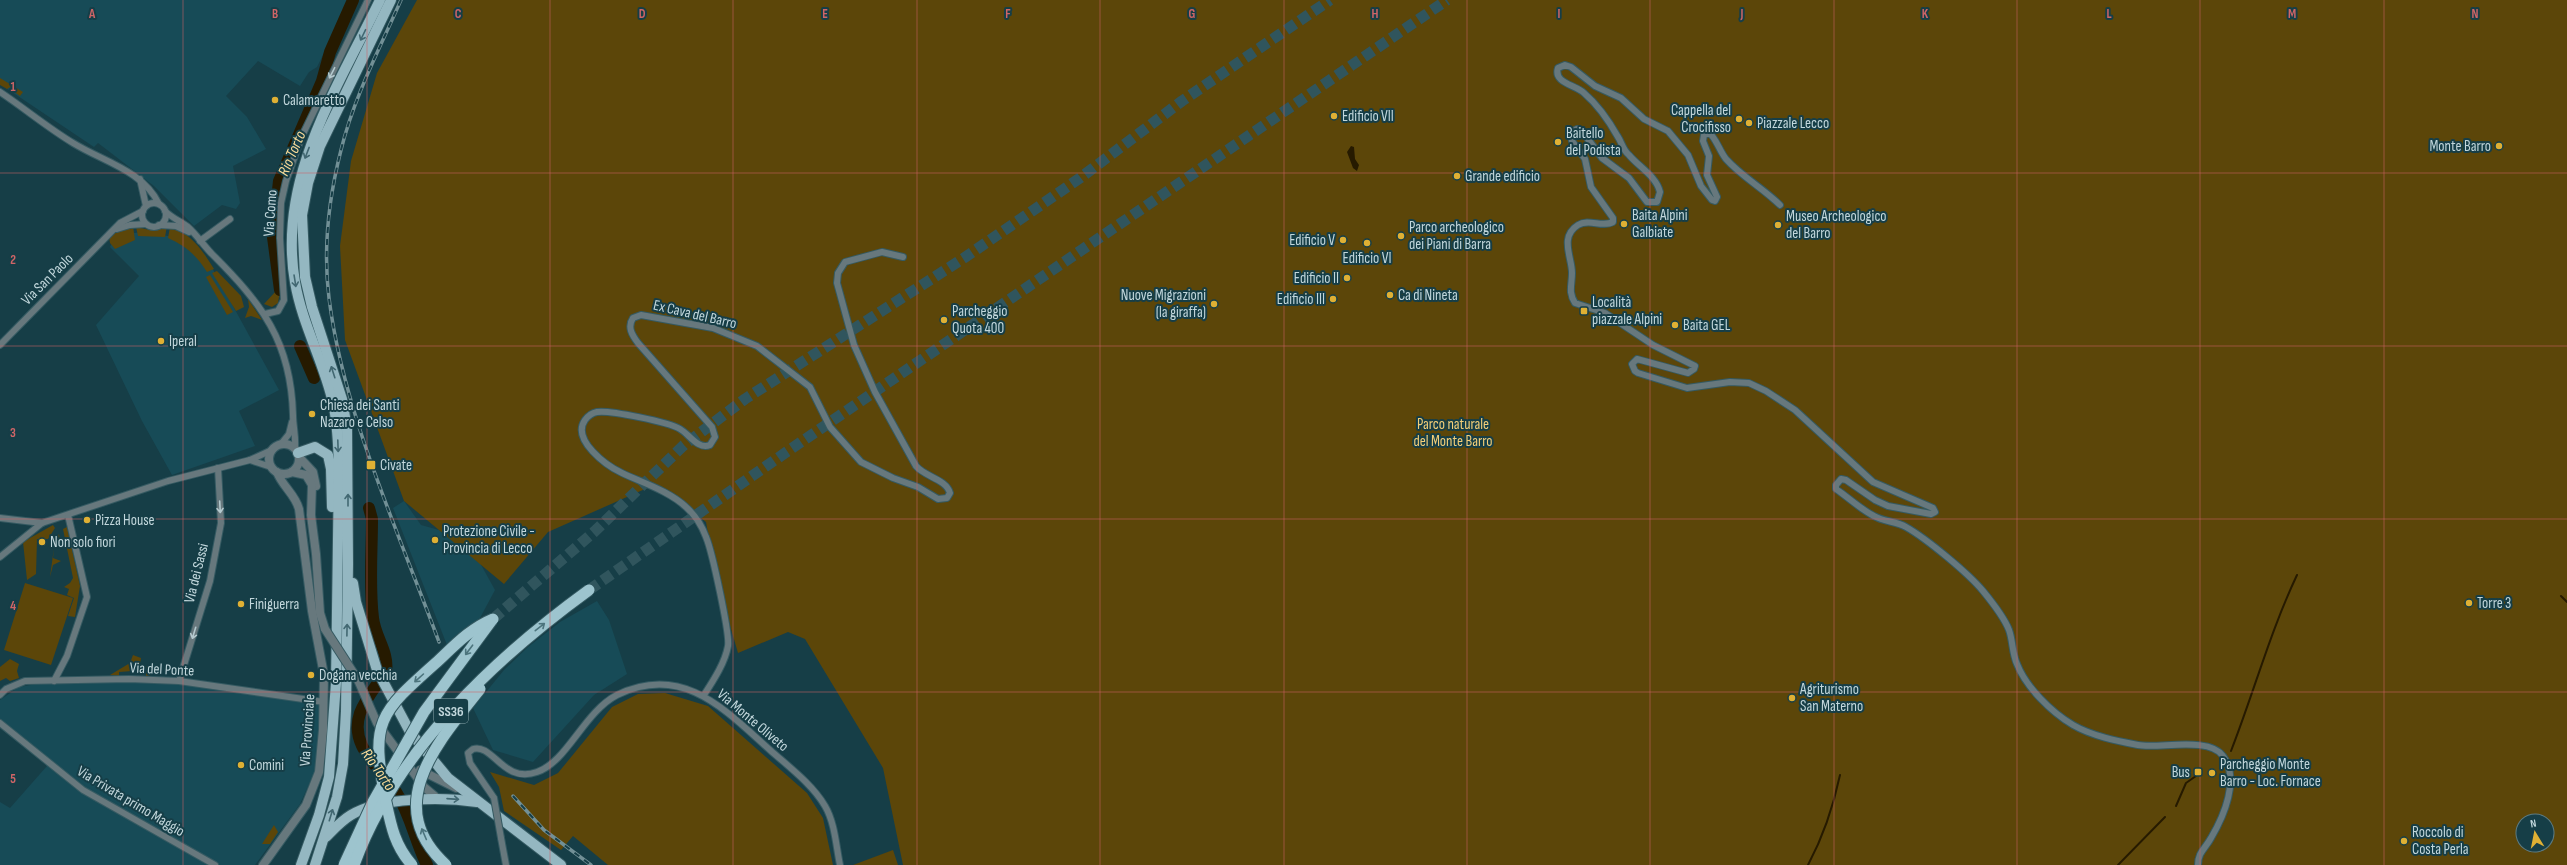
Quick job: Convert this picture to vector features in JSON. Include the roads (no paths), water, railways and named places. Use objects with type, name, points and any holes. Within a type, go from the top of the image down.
[{"type":"highway","name":"SS36","points":[[354,865],[375,819],[421,749],[472,689],[523,640],[589,590]]},
{"type":"highway","name":"SS36","points":[[344,865],[373,802],[424,712],[493,619],[477,626],[400,694],[389,708],[382,725],[379,736],[380,759],[393,833],[400,849],[412,865]]},
{"type":"highway","name":"SS36","points":[[446,865],[430,846],[420,824],[417,796],[422,773],[431,755],[462,712],[523,640]]},
{"type":"main road","points":[[301,865],[319,815],[329,777],[336,683],[336,575],[339,467],[338,431],[333,402],[302,312],[295,282],[291,253],[292,212],[302,167],[311,142],[380,0]]},
{"type":"main road","points":[[315,865],[337,797],[343,764],[346,711],[348,564],[347,429],[342,399],[312,307],[305,277],[302,215],[308,183],[320,146],[391,0]]},
{"type":"main road","points":[[297,453],[308,448],[317,448],[324,451],[330,459],[336,575]]},
{"type":"main road","points":[[348,564],[356,602],[378,670],[384,684],[415,738],[433,762],[465,792],[561,865]]},
{"type":"main road","points":[[323,840],[339,823],[362,810],[393,803],[433,799],[477,802]]},
{"type":"main road","points":[[506,823],[568,865]]},
{"type":"street","name":"Via Como","points":[[266,314],[278,311],[284,300],[280,238],[281,203],[290,166],[302,136],[368,0]]},
{"type":"street","points":[[1780,205],[1768,192],[1742,176],[1724,156],[1709,133],[1704,135],[1703,139],[1709,156],[1708,178],[1717,197],[1712,200],[1704,190],[1688,155],[1669,133],[1644,119],[1622,98],[1595,86],[1571,67],[1560,67],[1557,72],[1561,80],[1579,89],[1594,103],[1611,126],[1625,151],[1645,170],[1660,192],[1657,202],[1647,202],[1628,176],[1600,156],[1582,131],[1577,128],[1572,132],[1572,140],[1585,159],[1591,187],[1613,218],[1613,222],[1609,224],[1589,222],[1579,225],[1572,230],[1567,242],[1572,274],[1570,291],[1575,303],[1605,313],[1650,344],[1694,366],[1694,369],[1688,373],[1642,358],[1634,360],[1634,371],[1687,388],[1730,382],[1749,383],[1766,391],[1795,410],[1873,482],[1933,508],[1935,512],[1931,514],[1888,506],[1875,500],[1846,480],[1841,479],[1836,485],[1836,489],[1863,510],[1881,520],[1906,527],[1934,547],[1982,590],[2009,629],[2016,662],[2023,678],[2056,713],[2089,732],[2139,745],[2184,744],[2211,748],[2220,752],[2226,762],[2230,778],[2228,799],[2211,838],[2198,855],[2198,865]]},
{"type":"street","points":[[0,92],[73,143],[140,179],[154,193],[159,204],[165,211],[172,218],[189,228],[247,290],[266,314],[290,374],[298,466],[290,473]]},
{"type":"street","points":[[140,179],[144,208],[143,218],[146,224],[152,226],[176,226],[194,235]]},
{"type":"street","points":[[144,208],[152,203],[159,204]]},
{"type":"street","name":"Via San Paolo","points":[[0,345],[120,223],[144,208]]},
{"type":"street","points":[[159,225],[164,221],[165,211]]},
{"type":"street","points":[[200,241],[230,219]]},
{"type":"street","name":"Via San Paolo","points":[[112,232],[130,225],[146,224]]},
{"type":"street","name":"Ex Cava del Barro","points":[[704,695],[725,656],[729,638],[710,551],[703,530],[691,512],[675,498],[611,468],[584,442],[581,433],[583,424],[590,415],[599,412],[643,419],[675,426],[700,445],[710,445],[715,437],[712,427],[638,343],[631,331],[630,324],[636,316],[644,315],[713,328],[757,346],[806,384],[814,393],[830,427],[861,462],[892,478],[918,487],[938,499],[947,498],[950,493],[948,487],[928,476],[916,466],[875,392],[854,345],[838,291],[837,275],[845,262],[882,252],[891,252],[903,257]]},
{"type":"street","points":[[0,557],[42,523],[168,480],[250,460],[272,450],[281,444],[289,434],[293,419]]},
{"type":"street","points":[[281,444],[297,453],[315,477],[316,486],[312,496]]},
{"type":"street","points":[[272,450],[269,457],[274,470]]},
{"type":"street","points":[[250,460],[274,470],[290,473],[302,473],[309,478],[312,485],[311,515],[316,554],[319,604],[325,629],[366,694],[377,724],[433,799]]},
{"type":"street","name":"Via dei Sassi","points":[[179,681],[210,581],[221,522],[218,468]]},
{"type":"street","name":"Via Provinciale","points":[[263,865],[306,805],[319,772],[324,702],[322,657],[312,616],[300,509],[289,489],[280,481],[274,470]]},
{"type":"street","name":"Via Provinciale","points":[[289,489],[290,473]]},
{"type":"street","points":[[54,681],[67,656],[87,597],[68,515]]},
{"type":"street","points":[[0,518],[42,523]]},
{"type":"street","name":"Via del Ponte","points":[[0,695],[6,690],[25,681],[179,681],[324,702]]},
{"type":"street","name":"Via Monte Oliveto","points":[[506,865],[494,798],[470,763],[468,753],[473,749],[483,749],[512,772],[523,774],[534,773],[552,763],[597,709],[624,692],[640,687],[664,685],[684,688],[704,695],[724,709],[799,776],[818,796],[829,815],[840,865]]},
{"type":"street","name":"Via Privata primo Maggio","points":[[0,723],[82,790],[215,865]]},
{"type":"street","points":[[406,761],[430,775],[465,792]]},
{"type":"waterway","name":"Rio Torto","points":[[280,290],[273,237],[279,181],[322,81],[330,52],[353,0]]},
{"type":"waterway","name":"Rio Torto","points":[[300,346],[314,378]]},
{"type":"waterway","name":"Rio Torto","points":[[369,508],[372,519],[371,581],[373,618],[376,632],[386,657],[386,671],[362,708],[358,726],[359,737],[369,758],[393,787],[399,797],[407,813],[427,865]]},
{"type":"waterway","points":[[2231,751],[2270,640],[2297,575]]},
{"type":"waterway","points":[[2561,596],[2567,602]]},
{"type":"waterway","points":[[1808,865],[1819,843],[1827,821],[1840,775]]},
{"type":"waterway","points":[[2176,806],[2186,783],[2196,776]]},
{"type":"waterway","points":[[2118,865],[2165,817]]},
{"type":"tunnel","points":[[493,619],[594,532],[684,445],[745,399],[964,258],[1080,178],[1182,101],[1330,0]]},
{"type":"tunnel","points":[[589,590],[785,453],[1447,0]]},
{"type":"railway","points":[[401,0],[360,92],[346,130],[330,205],[327,242],[327,280],[336,341],[346,385],[359,428],[390,515],[439,642]]},
{"type":"railway","points":[[513,796],[544,830],[591,865]]},
{"type":"place","name":"Calamaretto","points":[[275,100]]},
{"type":"place","name":"Edificio VII","points":[[1334,116]]},
{"type":"place","name":"Cappella del Crocifisso","points":[[1739,119]]},
{"type":"place","name":"Piazzale Lecco","points":[[1749,123]]},
{"type":"place","name":"Baitello del Podista","points":[[1558,142]]},
{"type":"place","name":"Monte Barro","points":[[2499,146]]},
{"type":"place","name":"Grande edificio","points":[[1457,176]]},
{"type":"place","name":"Baita Alpini Galbiate","points":[[1624,224]]},
{"type":"place","name":"Museo Archeologico del Barro","points":[[1778,225]]},
{"type":"place","name":"Parco archeologico dei Piani di Barra","points":[[1401,236]]},
{"type":"place","name":"Edificio V","points":[[1343,240]]},
{"type":"place","name":"Edificio VI","points":[[1367,243]]},
{"type":"place","name":"Edificio II","points":[[1347,278]]},
{"type":"place","name":"Ca di Nineta","points":[[1390,295]]},
{"type":"place","name":"Edificio III","points":[[1333,299]]},
{"type":"place","name":"Nuove Migrazioni (la giraffa)","points":[[1214,304]]},
{"type":"place","name":"Località piazzale Alpini","points":[[1584,311]]},
{"type":"place","name":"Parcheggio Quota 400","points":[[944,320]]},
{"type":"place","name":"Baita GEL","points":[[1675,325]]},
{"type":"place","name":"Iperal","points":[[161,341]]},
{"type":"place","name":"Chiesa dei Santi Nazaro e Celso","points":[[312,414]]},
{"type":"place","name":"Civate","points":[[371,465]]},
{"type":"place","name":"Pizza House","points":[[87,520]]},
{"type":"place","name":"Protezione Civile - Provincia di Lecco","points":[[435,540]]},
{"type":"place","name":"Non solo fiori","points":[[42,542]]},
{"type":"place","name":"Torre 3","points":[[2469,603]]},
{"type":"place","name":"Finiguerra","points":[[241,604]]},
{"type":"place","name":"Dogana vecchia","points":[[311,675]]},
{"type":"place","name":"Agriturismo San Materno","points":[[1792,698]]},
{"type":"place","name":"Comini","points":[[241,765]]},
{"type":"place","name":"Bus","points":[[2198,772]]},
{"type":"place","name":"Parcheggio Monte Barro - Loc. Fornace","points":[[2212,773]]},
{"type":"place","name":"Roccolo di Costa Perla","points":[[2404,841]]},
{"type":"park label","name":"Parco naturale del Monte Barro","points":[[1453,432]]}]
